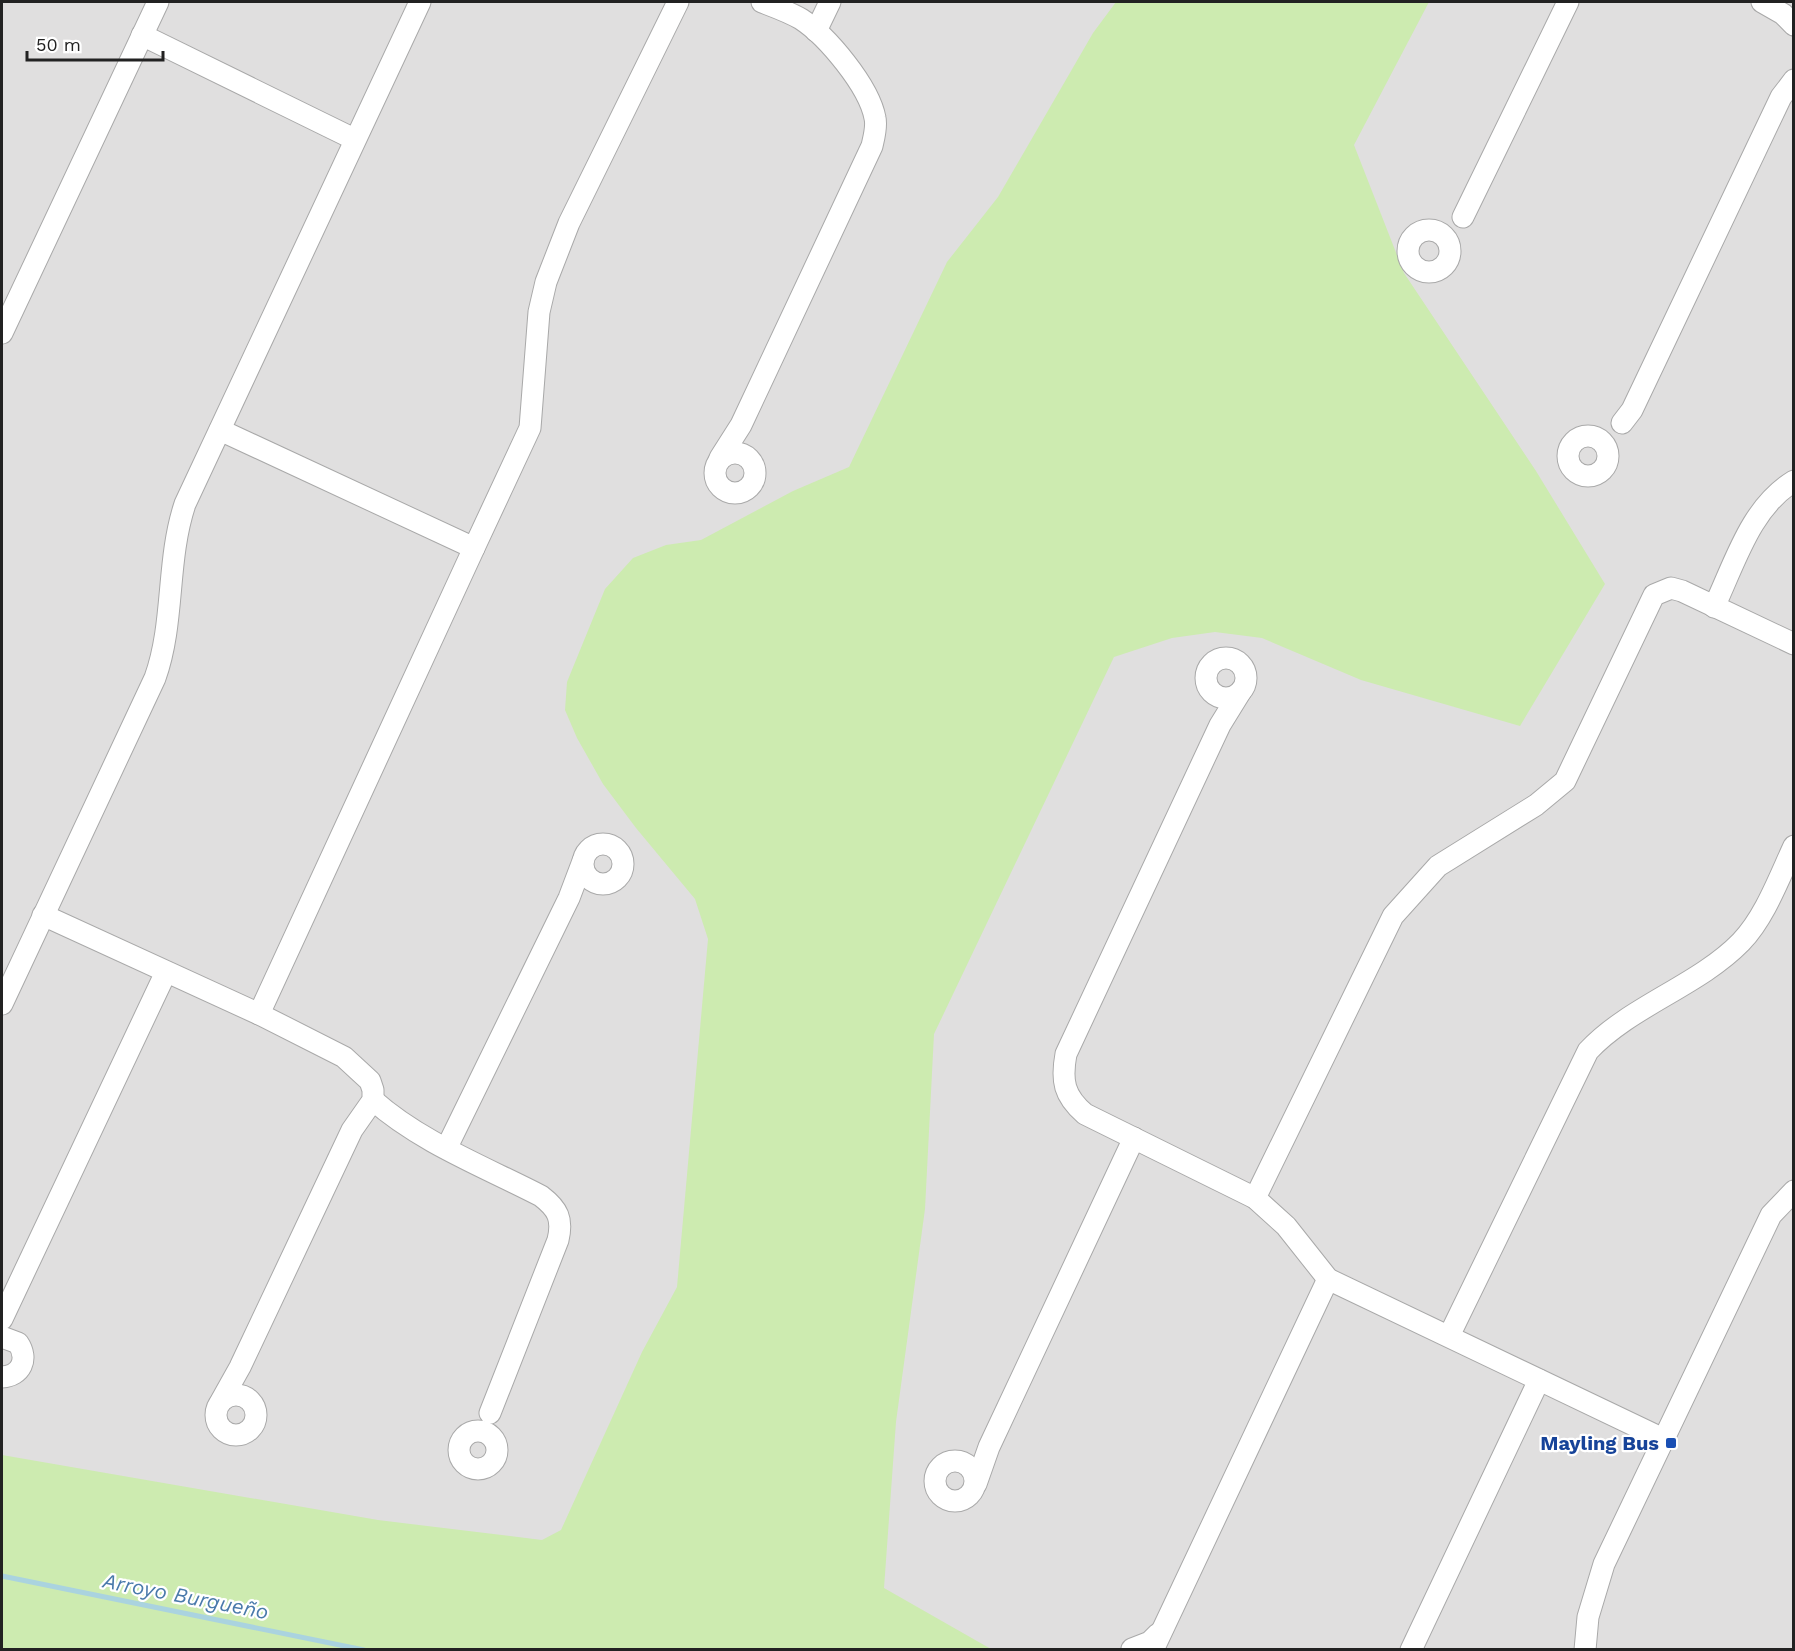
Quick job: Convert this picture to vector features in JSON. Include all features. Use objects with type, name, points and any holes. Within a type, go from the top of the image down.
[{"type":"street","points":[[2,333],[158,2]]},
{"type":"street","points":[[2,1004],[155,678],[167,634],[177,528],[185,504],[420,2]]},
{"type":"street","points":[[259,1014],[530,428],[539,312],[546,282],[569,223],[678,2]]},
{"type":"street","points":[[741,425],[740,436],[745,455],[754,465],[755,472],[751,485],[741,493],[727,492],[717,483],[714,471],[741,425],[872,146],[875,132],[875,119],[870,102],[859,83],[816,31],[799,18],[762,2]]},
{"type":"street","points":[[816,31],[830,2]]},
{"type":"street","points":[[1463,218],[1455,225],[1437,232],[1417,234],[1410,245],[1410,258],[1418,269],[1431,272],[1443,266],[1463,218],[1568,2]]},
{"type":"street","points":[[1762,2],[1784,14],[1794,25]]},
{"type":"street","points":[[142,35],[354,140]]},
{"type":"street","points":[[1622,423],[1609,460],[1602,471],[1590,477],[1583,476],[1572,469],[1568,457],[1572,444],[1583,436],[1596,437],[1614,430],[1632,410],[1781,97],[1794,80]]},
{"type":"street","points":[[1437,232],[1447,241],[1449,255]]},
{"type":"street","points":[[220,430],[474,548]]},
{"type":"street","points":[[1596,437],[1606,446],[1609,460]]},
{"type":"street","points":[[720,458],[732,452],[745,455]]},
{"type":"street","points":[[1714,607],[1756,517],[1773,495],[1794,481]]},
{"type":"street","points":[[1256,1198],[1393,916],[1438,866],[1536,805],[1565,781],[1654,595],[1671,588],[1794,645]]},
{"type":"street","points":[[1220,725],[1221,714],[1215,695],[1207,685],[1206,672],[1213,661],[1219,658],[1232,658],[1243,666],[1246,679],[1241,692],[1220,725],[1066,1054],[1063,1081],[1065,1092],[1073,1104],[1085,1114],[1256,1198],[1286,1226],[1328,1279],[1664,1439]]},
{"type":"street","points":[[1215,695],[1229,698],[1241,692]]},
{"type":"street","points":[[447,1147],[569,898],[589,849],[601,843],[619,851],[624,864],[620,876],[609,884],[596,883],[577,890],[569,898]]},
{"type":"street","points":[[1449,1336],[1588,1051],[1605,1034],[1719,960],[1742,941],[1766,903],[1794,846]]},
{"type":"street","points":[[583,861],[585,874],[596,883]]},
{"type":"street","points":[[43,915],[259,1014],[344,1057],[370,1081],[373,1100],[390,1115],[541,1196],[554,1206],[560,1215],[558,1240],[490,1413],[461,1440],[459,1452],[469,1468],[482,1469],[493,1462],[497,1450],[490,1413]]},
{"type":"street","points":[[2,1377],[16,1373],[23,1362],[22,1349],[7,1338],[4,1314],[166,972]]},
{"type":"street","points":[[240,1367],[239,1378],[246,1396],[255,1406],[257,1419],[250,1431],[244,1434],[230,1434],[220,1426],[216,1414],[221,1401],[240,1367],[352,1130],[373,1100]]},
{"type":"street","points":[[989,1447],[981,1455],[963,1462],[950,1461],[944,1464],[936,1474],[936,1488],[944,1498],[957,1501],[970,1496],[989,1447],[1134,1138]]},
{"type":"street","points":[[1585,1650],[1588,1617],[1604,1564],[1772,1215],[1794,1191]]},
{"type":"street","points":[[1115,1650],[1133,1649],[1156,1642],[1328,1279]]},
{"type":"street","points":[[1411,1650],[1539,1380]]},
{"type":"street","points":[[221,1401],[232,1394],[246,1396]]},
{"type":"street","points":[[471,1432],[483,1432],[493,1438]]},
{"type":"street","points":[[963,1462],[973,1471],[976,1484]]},
{"type":"shaded area","points":[[2,2],[1793,2],[1793,1649],[2,1650]]},
{"type":"green space","points":[[1116,2],[1429,2],[1354,145],[1404,273],[1536,471],[1605,584],[1520,726],[1361,680],[1262,638],[1215,632],[1172,638],[1114,657],[934,1034],[925,1209],[896,1422],[884,1588],[991,1649],[2,1649],[2,1455],[378,1520],[542,1540],[561,1530],[642,1352],[677,1287],[708,939],[695,899],[603,784],[577,738],[565,710],[567,682],[605,589],[633,558],[666,545],[701,540],[793,491],[849,467],[947,262],[998,197],[1093,33]]},
{"type":"waterway","name":"Arroyo Burgueño","points":[[2,1576],[364,1650]]},
{"type":"place","name":"Mayling Bus","points":[[1671,1443]]}]
